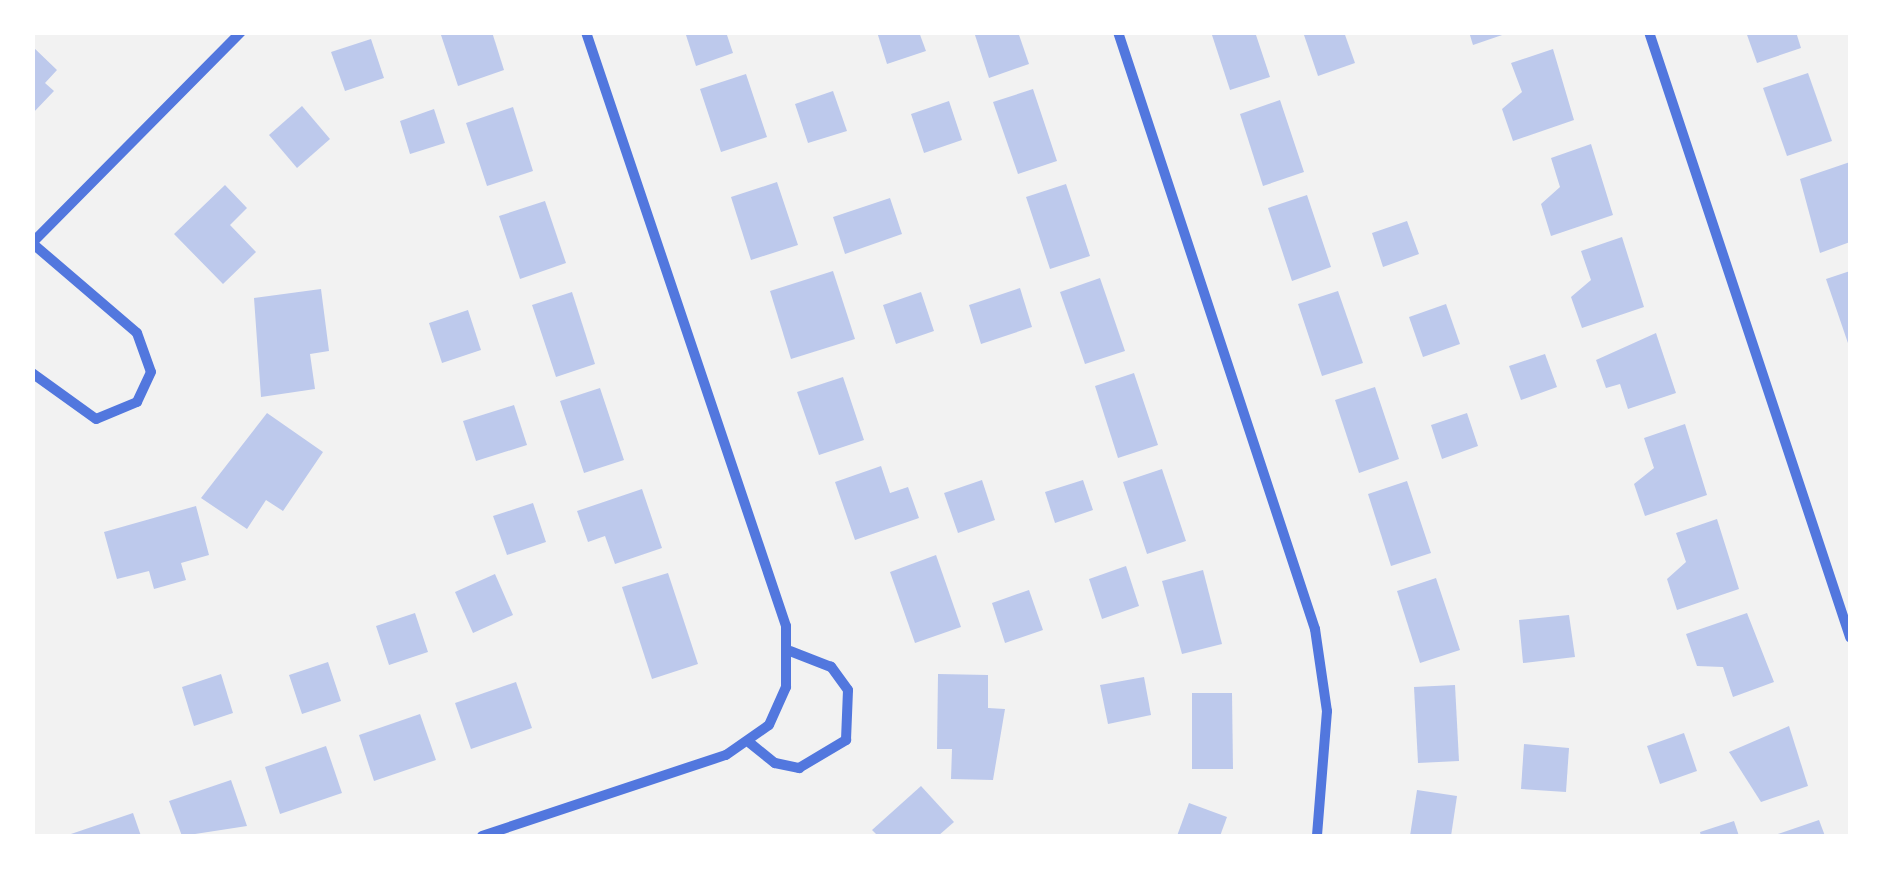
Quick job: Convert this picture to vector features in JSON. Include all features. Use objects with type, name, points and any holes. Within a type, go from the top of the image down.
[{"type":"street","points":[[32,373],[96,418],[137,402],[151,372],[137,333],[32,243],[242,32]]},
{"type":"street","points":[[482,836],[750,743],[779,707],[790,652],[586,32]]},
{"type":"street","points":[[1118,32],[1315,629],[1327,711],[1317,836]]},
{"type":"street","points":[[1649,32],[1850,637]]},
{"type":"street","points":[[750,743],[799,768],[846,740],[848,690],[831,668],[790,652]]},
{"type":"building","points":[[440,32],[492,32],[504,70],[458,86]]},
{"type":"building","points":[[685,32],[726,32],[733,53],[696,66]]},
{"type":"building","points":[[877,32],[919,32],[926,51],[887,64]]},
{"type":"building","points":[[974,32],[1018,32],[1029,64],[989,78]]},
{"type":"building","points":[[1211,32],[1255,32],[1270,77],[1230,90]]},
{"type":"building","points":[[1344,32],[1355,63],[1318,76],[1304,35]]},
{"type":"building","points":[[1469,32],[1508,32],[1508,33],[1473,45]]},
{"type":"building","points":[[1746,32],[1796,32],[1801,48],[1757,63]]},
{"type":"building","points":[[371,39],[384,78],[345,91],[331,52]]},
{"type":"building","points":[[32,46],[57,70],[45,83],[54,91],[32,114]]},
{"type":"building","points":[[1553,49],[1574,120],[1513,141],[1502,109],[1522,92],[1511,63]]},
{"type":"building","points":[[1808,73],[1832,141],[1787,156],[1763,88]]},
{"type":"building","points":[[746,74],[767,137],[721,152],[700,89]]},
{"type":"building","points":[[1033,89],[1057,161],[1018,174],[993,102]]},
{"type":"building","points":[[833,91],[847,131],[808,143],[795,104]]},
{"type":"building","points":[[1280,100],[1304,172],[1263,186],[1240,114]]},
{"type":"building","points":[[949,101],[962,140],[924,153],[911,114]]},
{"type":"building","points":[[302,106],[330,139],[297,168],[269,135]]},
{"type":"building","points":[[513,107],[533,171],[487,186],[466,123]]},
{"type":"building","points":[[434,109],[445,143],[410,154],[400,121]]},
{"type":"building","points":[[1591,144],[1613,215],[1551,236],[1541,204],[1560,187],[1551,158]]},
{"type":"building","points":[[1850,162],[1850,242],[1820,253],[1800,179]]},
{"type":"building","points":[[777,182],[798,245],[751,260],[731,197]]},
{"type":"building","points":[[1066,184],[1090,256],[1050,269],[1026,197]]},
{"type":"building","points":[[225,185],[247,208],[230,225],[256,252],[223,284],[174,234]]},
{"type":"building","points":[[1307,195],[1331,267],[1292,281],[1268,208]]},
{"type":"building","points":[[890,198],[902,234],[845,254],[833,217]]},
{"type":"building","points":[[545,201],[566,263],[520,279],[499,216]]},
{"type":"building","points":[[1407,221],[1419,254],[1383,267],[1372,233]]},
{"type":"building","points":[[1622,237],[1644,307],[1582,328],[1571,297],[1591,280],[1581,251]]},
{"type":"building","points":[[833,271],[855,339],[791,359],[770,291]]},
{"type":"building","points":[[1850,271],[1850,349],[1826,279]]},
{"type":"building","points":[[1100,278],[1125,351],[1085,364],[1060,292]]},
{"type":"building","points":[[1020,288],[1032,327],[981,344],[969,305]]},
{"type":"building","points":[[321,289],[329,351],[310,354],[315,389],[261,397],[254,298]]},
{"type":"building","points":[[1338,291],[1363,363],[1322,376],[1298,304]]},
{"type":"building","points":[[572,292],[595,364],[556,377],[532,305]]},
{"type":"building","points":[[921,292],[934,331],[896,344],[883,305]]},
{"type":"building","points":[[1446,304],[1460,344],[1423,357],[1409,317]]},
{"type":"building","points":[[468,310],[481,350],[442,363],[429,323]]},
{"type":"building","points":[[1656,333],[1676,393],[1628,409],[1620,384],[1606,388],[1596,360]]},
{"type":"building","points":[[1545,354],[1557,387],[1521,400],[1509,366]]},
{"type":"building","points":[[1134,373],[1158,445],[1118,458],[1095,386]]},
{"type":"building","points":[[843,377],[864,440],[819,455],[797,392]]},
{"type":"building","points":[[1375,387],[1399,459],[1359,473],[1335,400]]},
{"type":"building","points":[[600,388],[624,460],[584,473],[560,401]]},
{"type":"building","points":[[514,405],[527,445],[476,461],[463,421]]},
{"type":"building","points":[[267,413],[323,452],[283,511],[266,500],[247,529],[201,498]]},
{"type":"building","points":[[1467,413],[1478,446],[1442,459],[1431,425]]},
{"type":"building","points":[[1685,424],[1707,495],[1645,516],[1634,484],[1654,468],[1644,438]]},
{"type":"building","points":[[881,466],[890,493],[908,487],[919,518],[855,540],[835,482]]},
{"type":"building","points":[[1162,469],[1186,541],[1147,554],[1123,482]]},
{"type":"building","points":[[982,480],[995,520],[958,533],[944,493]]},
{"type":"building","points":[[1083,480],[1093,510],[1055,523],[1045,492]]},
{"type":"building","points":[[1407,481],[1431,553],[1391,566],[1368,494]]},
{"type":"building","points":[[642,489],[662,548],[615,564],[605,536],[588,542],[577,511]]},
{"type":"building","points":[[533,503],[546,542],[507,555],[493,516]]},
{"type":"building","points":[[196,506],[209,555],[181,563],[186,580],[154,589],[149,571],[117,579],[104,532]]},
{"type":"building","points":[[1717,519],[1739,589],[1677,610],[1667,579],[1686,562],[1676,533]]},
{"type":"building","points":[[936,555],[961,627],[915,643],[890,572]]},
{"type":"building","points":[[1126,566],[1139,606],[1102,619],[1089,579]]},
{"type":"building","points":[[1203,570],[1222,644],[1182,654],[1162,581]]},
{"type":"building","points":[[668,573],[698,664],[652,679],[622,587]]},
{"type":"building","points":[[495,574],[513,615],[473,633],[455,592]]},
{"type":"building","points":[[1436,578],[1460,650],[1420,663],[1397,591]]},
{"type":"building","points":[[1029,590],[1043,630],[1005,643],[992,603]]},
{"type":"building","points":[[415,613],[428,652],[389,665],[376,626]]},
{"type":"building","points":[[1747,613],[1774,682],[1733,697],[1723,667],[1697,666],[1686,634]]},
{"type":"building","points":[[1569,615],[1575,657],[1523,663],[1519,620]]},
{"type":"building","points":[[328,662],[341,701],[302,714],[289,675]]},
{"type":"building","points":[[221,674],[233,713],[194,726],[182,687]]},
{"type":"building","points":[[938,674],[988,675],[988,708],[1005,709],[993,780],[951,779],[952,749],[937,749]]},
{"type":"building","points":[[1144,677],[1151,715],[1108,724],[1100,685]]},
{"type":"building","points":[[516,682],[532,728],[471,749],[455,703]]},
{"type":"building","points":[[1455,685],[1459,761],[1418,763],[1414,687]]},
{"type":"building","points":[[1192,693],[1232,693],[1233,769],[1192,769]]},
{"type":"building","points":[[420,714],[436,760],[374,781],[359,735]]},
{"type":"building","points":[[1789,726],[1808,786],[1761,802],[1729,752]]},
{"type":"building","points":[[1684,733],[1697,771],[1660,784],[1647,746]]},
{"type":"building","points":[[1524,744],[1569,748],[1566,792],[1521,789]]},
{"type":"building","points":[[326,746],[342,793],[280,814],[265,767]]},
{"type":"building","points":[[231,780],[247,826],[182,836],[169,801]]},
{"type":"building","points":[[921,786],[954,822],[938,836],[878,836],[872,830]]},
{"type":"building","points":[[1417,790],[1457,796],[1451,836],[1410,836]]},
{"type":"building","points":[[1189,803],[1227,817],[1220,836],[1177,836]]},
{"type":"building","points":[[133,813],[141,836],[65,836]]},
{"type":"building","points":[[1819,820],[1825,836],[1772,836]]},
{"type":"building","points":[[1734,821],[1739,836],[1701,836],[1700,832]]}]
